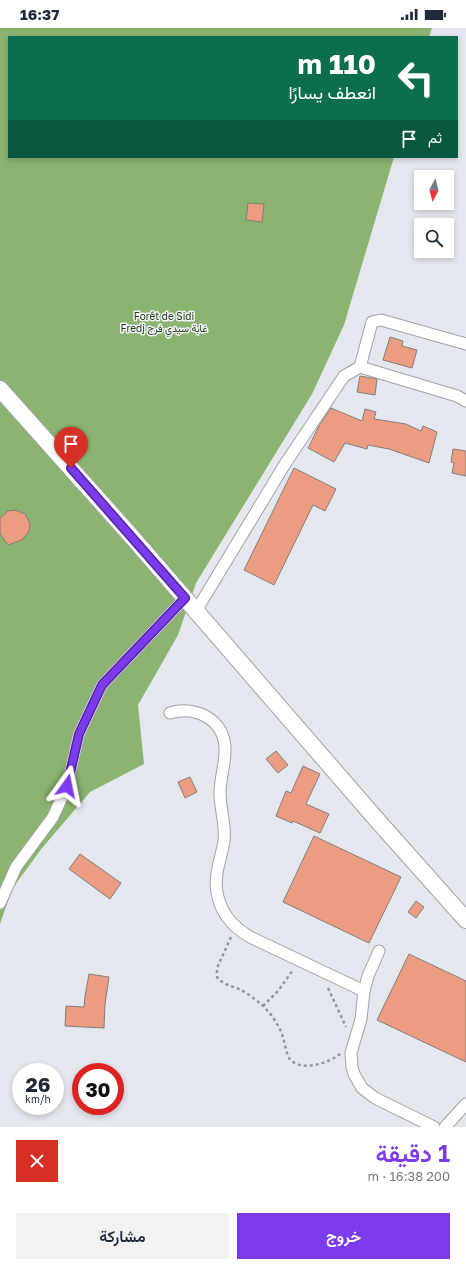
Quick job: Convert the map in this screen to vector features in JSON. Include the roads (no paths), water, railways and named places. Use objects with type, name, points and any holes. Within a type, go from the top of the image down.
[{"type":"main road","points":[[0,388],[466,920]]},
{"type":"street","points":[[196,611],[294,451],[344,376],[360,367],[372,322],[381,320],[466,344]]},
{"type":"street","points":[[360,367],[457,396],[466,401]]},
{"type":"street","points":[[0,903],[16,867],[53,817],[67,786],[79,734],[102,685],[185,598]]},
{"type":"street","points":[[170,713],[186,710],[202,714],[215,723],[223,736],[225,751],[220,794],[225,832],[217,868],[216,885],[222,909],[232,923],[250,937],[364,991]]},
{"type":"street","points":[[379,951],[368,976],[364,991],[361,1019],[351,1053],[352,1067],[362,1088],[375,1098],[434,1127]]},
{"type":"street","points":[[445,1127],[466,1104]]},
{"type":"park label","name":"Forêt de Sidi Fredj غابة سيدي فرج","points":[[164,322]]}]
